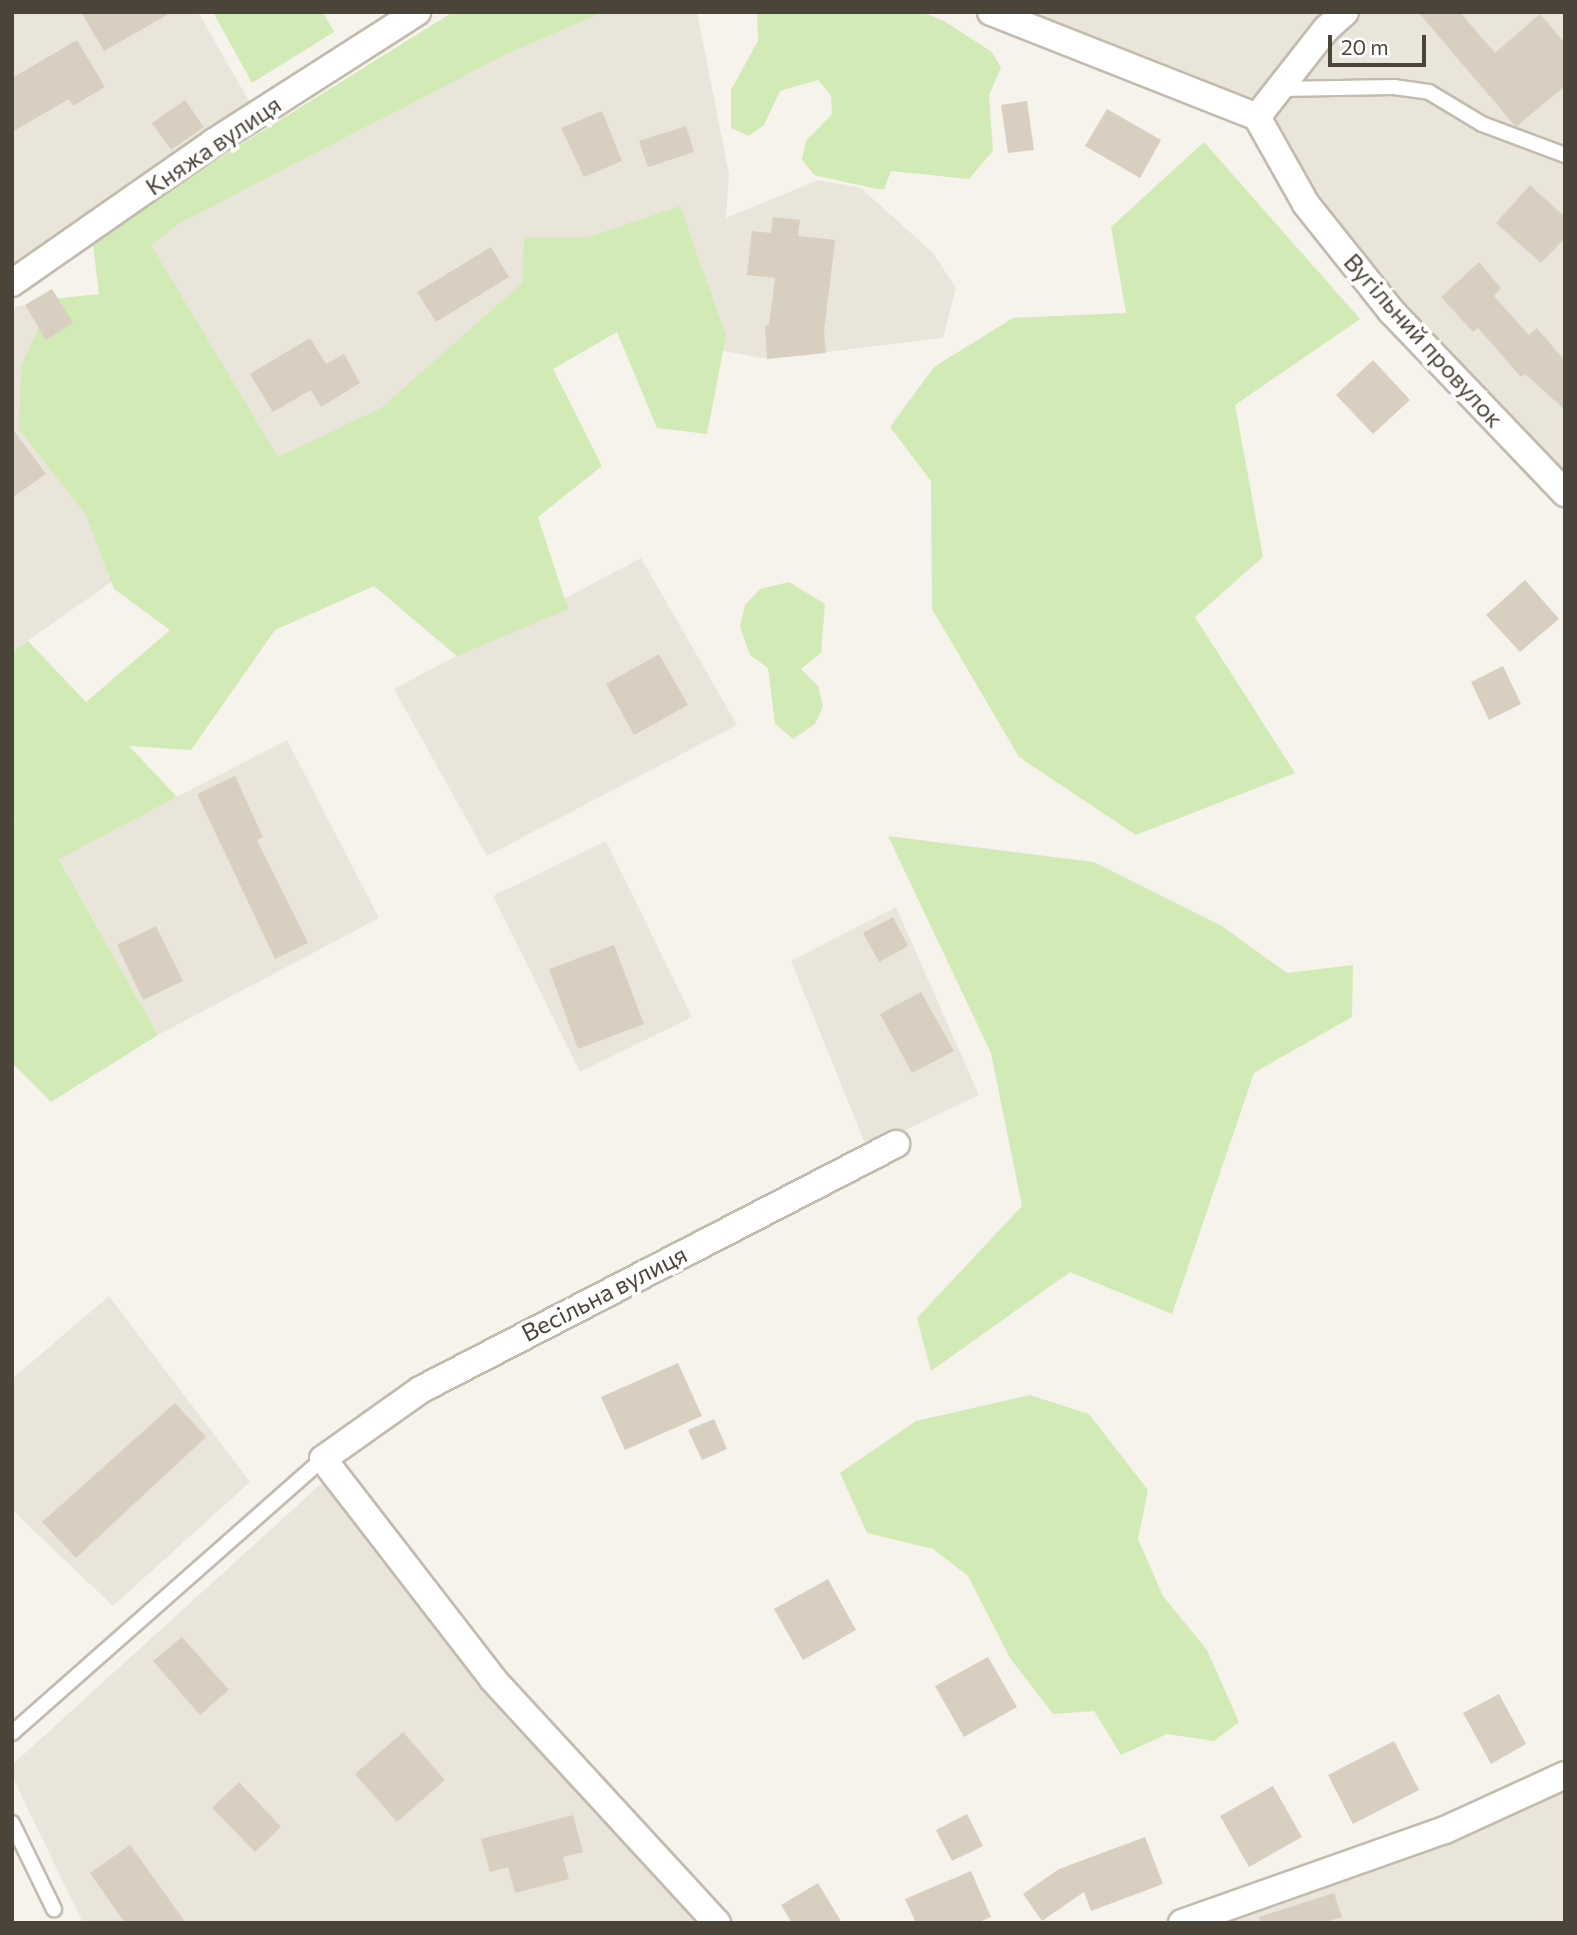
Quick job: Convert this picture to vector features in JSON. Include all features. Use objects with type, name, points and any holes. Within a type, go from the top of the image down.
[{"type":"street","name":"Княжа вулиця","points":[[12,284],[214,142],[417,12]]},
{"type":"street","points":[[991,12],[1257,117],[1326,29],[1345,12]]},
{"type":"street","name":"Вугільний провулок","points":[[1257,117],[1306,204],[1391,311],[1565,493]]},
{"type":"street","name":"Весільна вулиця","points":[[323,1459],[420,1390],[896,1144]]},
{"type":"street","points":[[323,1459],[493,1679],[717,1923]]},
{"type":"street","points":[[1182,1923],[1445,1830],[1565,1775]]},
{"type":"lane","points":[[1281,89],[1394,87],[1429,92],[1482,124],[1565,155]]},
{"type":"lane","points":[[12,1733],[323,1459]]},
{"type":"lane","points":[[12,1823],[54,1909]]},
{"type":"shaded area","points":[[12,12],[198,12],[249,101],[12,266]]},
{"type":"shaded area","points":[[604,12],[697,12],[729,174],[726,218],[818,180],[861,188],[933,253],[956,288],[943,338],[767,359],[583,324],[263,472],[131,248],[507,54]]},
{"type":"shaded area","points":[[991,12],[1565,12],[1565,493],[1391,311],[1257,117]]},
{"type":"shaded area","points":[[25,305],[46,340],[124,573],[12,652],[12,308]]},
{"type":"shaded area","points":[[641,558],[737,725],[487,856],[394,689]]},
{"type":"shaded area","points":[[287,740],[379,918],[158,1035],[59,858]]},
{"type":"shaded area","points":[[606,841],[692,1017],[580,1072],[493,896]]},
{"type":"shaded area","points":[[896,907],[979,1095],[867,1148],[791,961]]},
{"type":"shaded area","points":[[109,1296],[250,1482],[113,1606],[12,1510],[12,1379]]},
{"type":"shaded area","points":[[334,1472],[717,1923],[83,1923],[12,1776],[12,1765]]},
{"type":"shaded area","points":[[1565,1775],[1565,1923],[1182,1923]]},
{"type":"green space","points":[[213,12],[323,12],[334,32],[252,83]]},
{"type":"green space","points":[[453,12],[604,12],[507,54],[180,223],[151,245],[278,457],[381,408],[522,283],[524,237],[588,237],[680,206],[726,336],[707,434],[657,428],[617,332],[553,369],[602,466],[538,517],[568,609],[457,656],[374,586],[275,630],[191,750],[129,746],[177,797],[59,859],[158,1035],[51,1102],[12,1063],[12,821],[16,823],[12,819],[12,652],[28,641],[86,702],[170,630],[114,589],[86,515],[19,429],[21,366],[52,299],[99,294],[93,245],[136,210]]},
{"type":"green space","points":[[757,12],[922,12],[944,21],[992,52],[1001,68],[989,95],[993,151],[969,179],[891,171],[884,189],[877,189],[814,175],[802,160],[806,141],[832,114],[831,95],[818,80],[780,91],[764,125],[749,136],[731,128],[731,90],[758,41]]},
{"type":"green space","points":[[1204,142],[1360,319],[1235,405],[1263,557],[1195,617],[1295,773],[1136,835],[1019,757],[932,609],[931,481],[890,427],[934,367],[1013,318],[1126,313],[1111,227]]},
{"type":"green space","points":[[789,582],[825,604],[821,653],[801,669],[818,686],[823,706],[815,724],[793,739],[775,724],[768,668],[750,655],[740,627],[745,605],[760,589]]},
{"type":"green space","points":[[888,836],[1094,862],[1222,926],[1287,973],[1353,965],[1352,1017],[1254,1073],[1172,1314],[1070,1272],[931,1371],[917,1318],[1022,1206],[991,1053]]},
{"type":"green space","points":[[1030,1395],[1089,1414],[1148,1490],[1138,1539],[1163,1596],[1207,1650],[1239,1722],[1214,1741],[1167,1734],[1121,1755],[1094,1711],[1053,1714],[1010,1658],[968,1576],[933,1549],[867,1533],[840,1473],[916,1421]]},
{"type":"building","points":[[81,12],[172,12],[104,51]]},
{"type":"building","points":[[1418,12],[1460,12],[1495,53],[1540,14],[1565,43],[1565,86],[1516,127]]},
{"type":"building","points":[[77,40],[105,87],[73,106],[69,99],[12,132],[12,78]]},
{"type":"building","points":[[185,100],[204,127],[171,150],[152,123]]},
{"type":"building","points":[[1027,101],[1034,150],[1008,153],[1001,105]]},
{"type":"building","points":[[1107,109],[1161,140],[1140,178],[1085,146]]},
{"type":"building","points":[[602,111],[622,161],[584,177],[561,128]]},
{"type":"building","points":[[686,126],[694,152],[648,167],[639,141]]},
{"type":"building","points":[[1530,185],[1565,217],[1565,238],[1541,263],[1496,223]]},
{"type":"building","points":[[773,217],[800,220],[798,236],[835,240],[824,332],[826,353],[767,359],[765,325],[769,325],[775,278],[747,275],[752,231],[771,233]]},
{"type":"building","points":[[491,247],[509,277],[436,322],[417,292]]},
{"type":"building","points":[[1479,262],[1501,288],[1494,296],[1529,335],[1537,328],[1565,361],[1565,410],[1525,374],[1521,377],[1478,328],[1473,332],[1441,297]]},
{"type":"building","points":[[52,289],[73,323],[46,340],[25,305]]},
{"type":"building","points":[[310,338],[326,364],[344,354],[360,383],[321,407],[311,390],[273,412],[250,374]]},
{"type":"building","points":[[1373,360],[1410,400],[1373,434],[1336,395]]},
{"type":"building","points":[[12,428],[46,474],[12,498]]},
{"type":"building","points":[[1525,580],[1559,619],[1520,652],[1486,615]]},
{"type":"building","points":[[659,654],[688,705],[634,735],[606,684]]},
{"type":"building","points":[[1503,666],[1521,704],[1489,720],[1471,682]]},
{"type":"building","points":[[235,776],[263,837],[257,840],[308,943],[275,959],[197,794]]},
{"type":"building","points":[[893,917],[908,946],[879,962],[863,933]]},
{"type":"building","points":[[156,926],[183,981],[143,1000],[117,945]]},
{"type":"building","points":[[614,945],[644,1024],[578,1049],[549,969]]},
{"type":"building","points":[[921,992],[954,1051],[912,1073],[880,1014]]},
{"type":"building","points":[[678,1363],[702,1416],[625,1450],[601,1397]]},
{"type":"building","points":[[175,1403],[206,1437],[76,1558],[42,1522]]},
{"type":"building","points":[[714,1419],[727,1449],[702,1460],[688,1430]]},
{"type":"building","points":[[828,1579],[856,1630],[803,1660],[774,1609]]},
{"type":"building","points":[[182,1637],[229,1690],[200,1715],[153,1661]]},
{"type":"building","points":[[988,1657],[1017,1707],[964,1737],[935,1686]]},
{"type":"building","points":[[1499,1694],[1526,1744],[1491,1764],[1463,1713]]},
{"type":"building","points":[[403,1732],[445,1780],[397,1822],[355,1774]]},
{"type":"building","points":[[1394,1741],[1419,1790],[1353,1824],[1328,1775]]},
{"type":"building","points":[[239,1782],[281,1827],[255,1852],[212,1808]]},
{"type":"building","points":[[1273,1786],[1302,1837],[1249,1867],[1220,1816]]},
{"type":"building","points":[[967,1814],[983,1846],[952,1861],[936,1830]]},
{"type":"building","points":[[573,1815],[583,1852],[563,1857],[569,1879],[515,1893],[508,1867],[490,1872],[481,1839]]},
{"type":"building","points":[[1145,1837],[1163,1884],[1091,1911],[1084,1892],[1042,1921],[1023,1894],[1059,1869]]},
{"type":"building","points":[[130,1845],[186,1923],[125,1923],[90,1873]]},
{"type":"building","points":[[971,1871],[991,1917],[977,1923],[916,1923],[905,1899]]},
{"type":"building","points":[[818,1883],[842,1923],[792,1923],[781,1905]]},
{"type":"building","points":[[1334,1893],[1342,1917],[1322,1923],[1260,1923],[1259,1917]]}]
